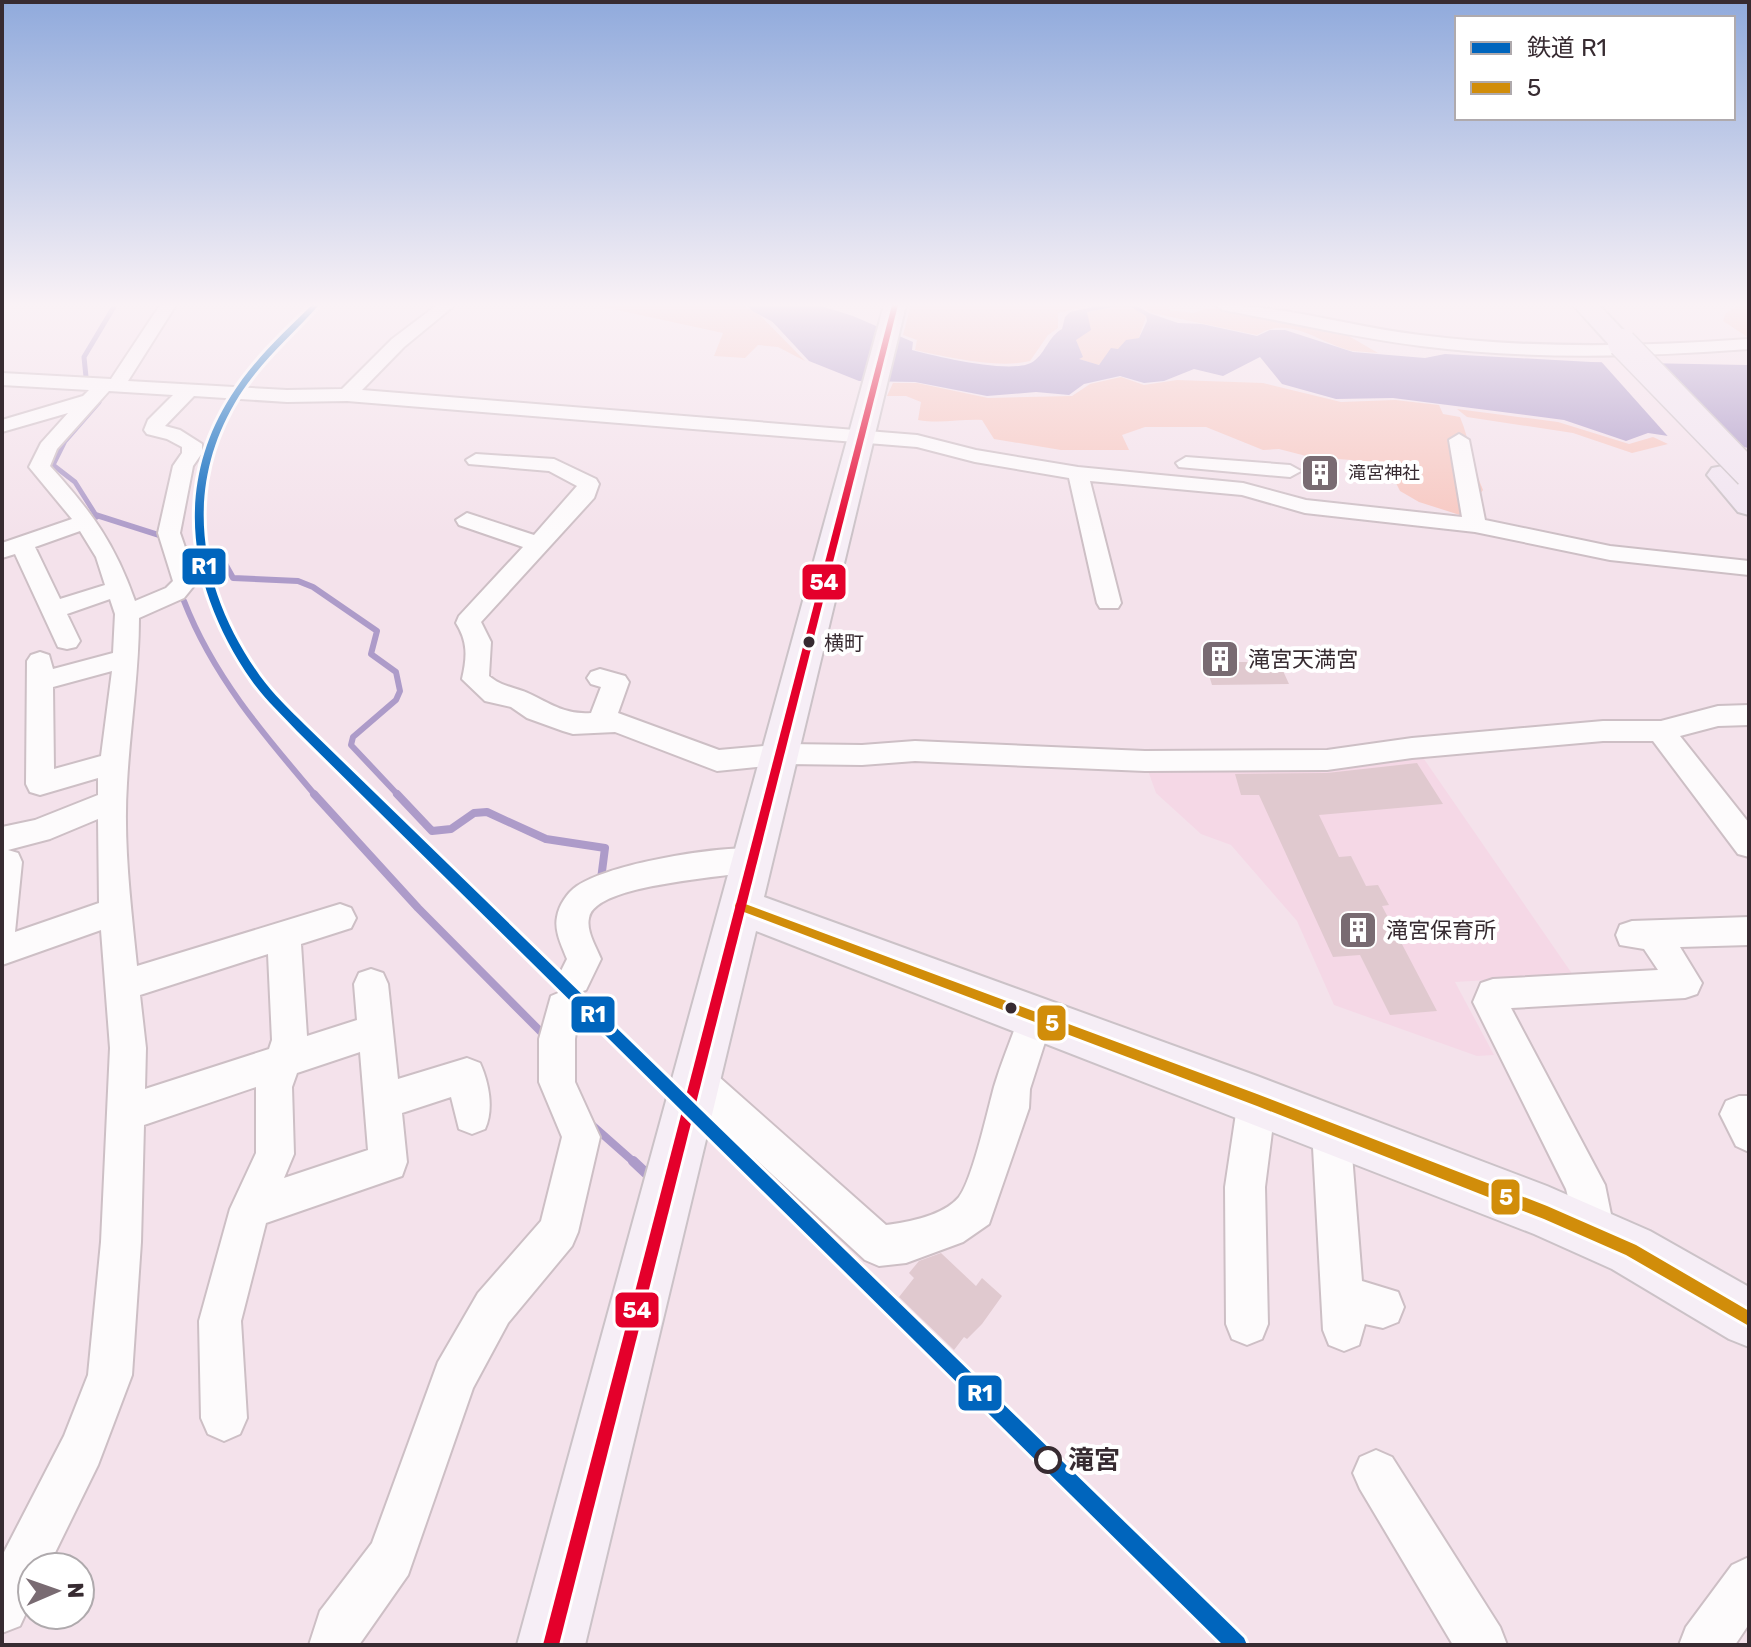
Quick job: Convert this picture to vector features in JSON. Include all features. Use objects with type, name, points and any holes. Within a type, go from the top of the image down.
[{"type":"highway","points":[[1649,382],[1736,475],[1749,505]]},
{"type":"main road","points":[[551,1645],[875,382]]},
{"type":"main road","points":[[746,883],[1036,1017],[1257,1100],[1595,1234],[1631,1250],[1749,1319]]},
{"type":"street","points":[[31,382],[104,389],[191,388],[287,396],[347,395],[1290,471]]},
{"type":"street","points":[[2,1608],[82,1449],[110,1375],[121,1242],[128,1048],[115,911],[112,801],[126,658],[123,601],[108,557],[74,505],[39,467],[48,447],[109,382]]},
{"type":"street","points":[[347,395],[360,382]]},
{"type":"street","points":[[53,610],[175,593],[185,582],[170,537],[183,466],[192,453],[192,444],[173,434],[154,430],[155,424],[191,388]]},
{"type":"street","points":[[2,426],[104,389]]},
{"type":"street","points":[[1459,440],[1475,525]]},
{"type":"street","points":[[917,441],[975,456],[1078,473],[1243,489],[1305,506],[1475,525],[1610,553],[1749,568]]},
{"type":"street","points":[[476,460],[554,465],[588,484],[586,493],[536,544],[468,623],[474,629],[480,651],[475,679],[494,694],[519,700],[537,711],[573,724],[617,722],[717,761],[915,751],[1145,761],[1327,760],[1412,748],[1603,731],[1661,731],[1718,716],[1749,715]]},
{"type":"street","points":[[1078,473],[1109,603]]},
{"type":"street","points":[[467,520],[536,544]]},
{"type":"street","points":[[67,641],[53,610],[12,547],[85,522]]},
{"type":"street","points":[[114,763],[40,784],[40,671],[126,658]]},
{"type":"street","points":[[600,678],[616,682],[601,722]]},
{"type":"street","points":[[1661,731],[1749,845]]},
{"type":"street","points":[[2,926],[4,850],[39,831],[112,801]]},
{"type":"street","points":[[334,1645],[338,1629],[391,1558],[454,1378],[493,1308],[558,1232],[581,1137],[557,1082],[557,1039],[568,993],[584,959],[572,924],[574,909],[586,896],[604,888],[729,860],[746,883]]},
{"type":"street","points":[[2,951],[115,911]]},
{"type":"street","points":[[122,986],[340,918]]},
{"type":"street","points":[[1595,1234],[1585,1185],[1490,1002],[1493,994],[1685,983],[1642,934],[1749,931]]},
{"type":"street","points":[[224,1418],[220,1321],[250,1209],[275,1154],[274,1087],[290,1040],[284,936]]},
{"type":"street","points":[[250,1209],[388,1162],[371,984]]},
{"type":"street","points":[[697,1081],[879,1246],[906,1243],[949,1228],[975,1210],[1010,1108],[1012,1089],[1036,1017]]},
{"type":"street","points":[[126,1113],[376,1030]]},
{"type":"street","points":[[382,1102],[467,1075],[472,1116]]},
{"type":"street","points":[[1247,1324],[1245,1187],[1257,1100]]},
{"type":"street","points":[[1749,1114],[1739,1114],[1749,1133]]},
{"type":"street","points":[[1331,1129],[1343,1314],[1383,1307]]},
{"type":"street","points":[[1376,1473],[1482,1645]]},
{"type":"street","points":[[1704,1645],[1749,1582]]},
{"type":"shaded area","points":[[907,382],[1094,382],[1084,384],[1069,395],[1036,392],[987,396]]},
{"type":"shaded area","points":[[1280,382],[1749,382],[1749,448],[1648,433],[1626,441],[1564,420],[1393,398],[1336,399]]},
{"type":"shaded area","points":[[893,383],[917,383],[988,398],[1072,396],[1090,384],[1263,383],[1341,402],[1395,400],[1439,405],[1443,414],[1460,417],[1483,490],[1463,516],[1419,502],[1400,491],[1391,473],[1379,462],[1310,457],[1279,449],[1263,450],[1206,427],[1145,427],[1122,435],[1129,450],[1061,450],[994,439],[982,420],[918,420],[921,402],[906,396],[887,396]]},
{"type":"shaded area","points":[[1457,409],[1558,422],[1629,444],[1653,437],[1668,444],[1632,453],[1573,433],[1467,417]]},
{"type":"shaded area","points":[[1417,754],[1424,759],[1573,975],[1455,982],[1494,1055],[1477,1056],[1334,1005],[1297,921],[1231,845],[1201,834],[1156,793],[1146,765]]},
{"type":"pier","points":[[1619,382],[1677,382],[1744,451],[1673,442]]},
{"type":"building","name":"滝宮天満宮","points":[[1203,656],[1234,656],[1237,662],[1279,662],[1289,684],[1212,685]]},
{"type":"building","name":"滝宮保育所","points":[[1417,763],[1443,804],[1319,815],[1339,857],[1351,856],[1366,886],[1378,885],[1389,905],[1382,906],[1437,1011],[1390,1015],[1360,955],[1333,957],[1259,795],[1241,795],[1235,774],[1327,773]]},
{"type":"building","points":[[941,1253],[976,1286],[982,1278],[1002,1296],[982,1324],[967,1339],[964,1337],[954,1350],[899,1297],[914,1278],[909,1273],[919,1261]]},
{"type":"waterway","points":[[97,517],[75,482],[53,465],[65,441],[99,402]]},
{"type":"waterway","points":[[96,515],[165,537]]},
{"type":"waterway","points":[[180,544],[187,551],[219,553],[233,578],[298,581],[313,587],[377,631],[371,654],[396,672],[400,691],[396,700],[353,737],[351,745],[399,796]]},
{"type":"waterway","points":[[184,601],[210,655],[241,704],[316,796]]},
{"type":"waterway","points":[[314,794],[418,908],[545,1036]]},
{"type":"waterway","points":[[397,794],[432,831],[451,829],[474,813],[487,812],[546,839],[605,848],[601,879]]},
{"type":"waterway","points":[[592,1125],[635,1163]]},
{"type":"waterway","points":[[633,1161],[650,1177]]},
{"type":"rail line","name":"R1","points":[[245,382],[226,411],[211,445],[202,479],[198,514],[200,549],[208,583],[236,648],[256,678],[301,728],[1237,1645]]},
{"type":"transit line","name":"54","points":[[551,1645],[875,382]]},
{"type":"transit line","name":"5","points":[[740,906],[1257,1100],[1547,1213],[1631,1250],[1749,1319]]},
{"type":"place","name":"滝宮神社","points":[[1320,473]]},
{"type":"place","name":"横町","points":[[809,642]]},
{"type":"place","name":"滝宮天満宮","points":[[1220,659]]},
{"type":"place","name":"滝宮保育所","points":[[1358,930]]},
{"type":"place","name":"滝宮","points":[[1048,1460]]}]
